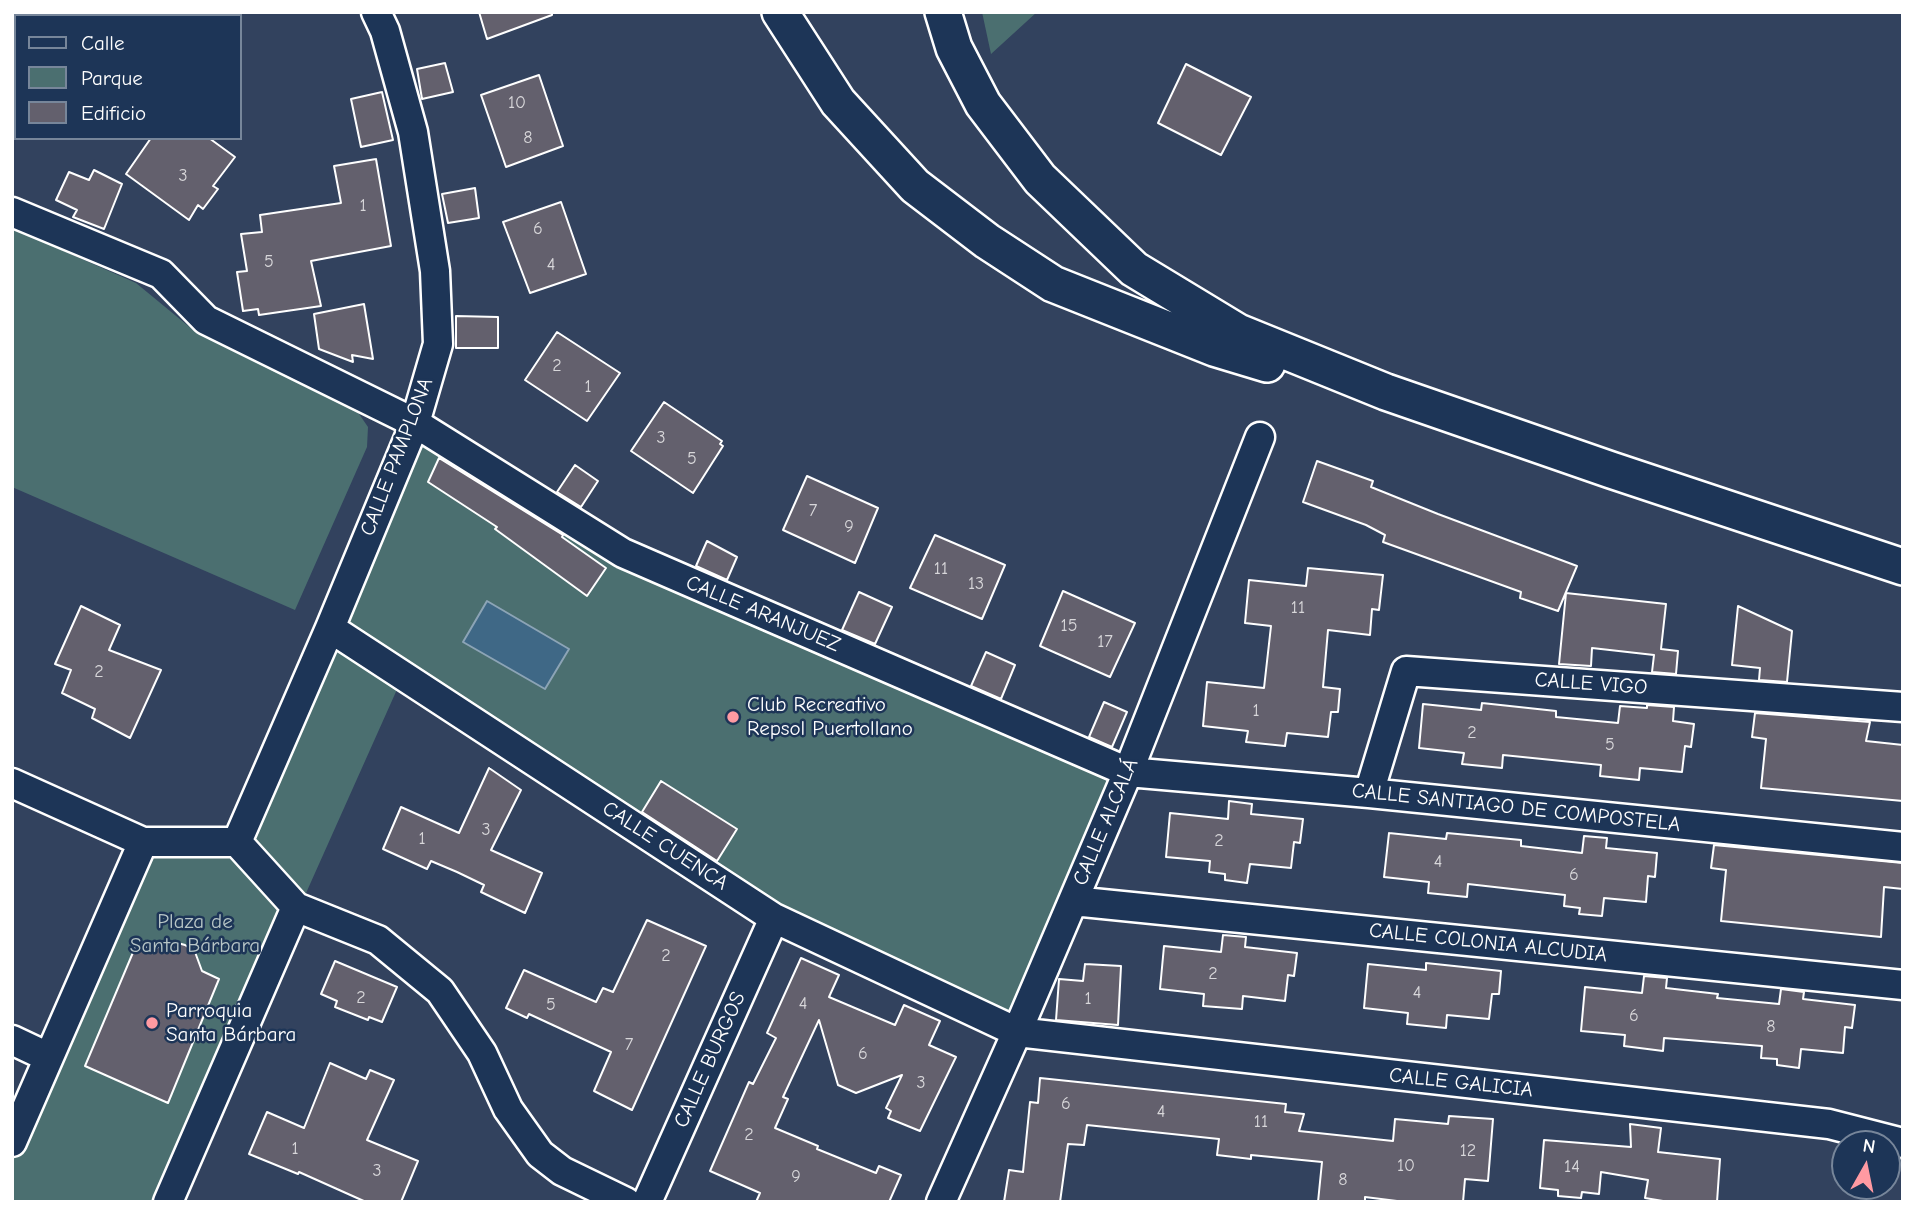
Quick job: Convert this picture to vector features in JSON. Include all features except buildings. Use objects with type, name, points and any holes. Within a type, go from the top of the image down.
[{"type":"street","name":"CALLE PAMPLONA","points":[[237,842],[415,423],[438,344],[435,271],[413,132],[385,31],[376,12]]},
{"type":"street","points":[[780,12],[838,102],[915,186],[987,241],[1053,284],[1214,348],[1305,376],[1386,391]]},
{"type":"street","points":[[943,12],[954,48],[983,104],[1040,179],[1134,269],[1238,332],[1386,391],[1611,470],[1903,567]]},
{"type":"street","name":"CALLE ARANJUEZ","points":[[12,212],[161,274],[206,320],[415,423],[623,553],[1128,772]]},
{"type":"street","name":"CALLE ALCALÁ","points":[[941,1202],[1128,772],[1259,437]]},
{"type":"street","name":"CALLE CUENCA","points":[[330,628],[774,918],[1017,1032]]},
{"type":"street","name":"CALLE VIGO","points":[[1369,793],[1406,671],[1903,706]]},
{"type":"street","name":"CALLE SANTIAGO DE COMPOSTELA","points":[[1128,772],[1369,793],[1903,847]]},
{"type":"street","points":[[12,783],[143,842],[237,842],[296,908],[378,940],[440,991],[482,1053],[508,1110],[540,1154],[562,1171],[626,1202]]},
{"type":"street","points":[[12,1142],[143,842]]},
{"type":"street","name":"CALLE COLONIA ALCUDIA","points":[[1073,901],[1903,985]]},
{"type":"street","points":[[168,1202],[296,908]]},
{"type":"street","name":"CALLE BURGOS","points":[[646,1202],[774,918]]},
{"type":"street","name":"CALLE GALICIA","points":[[1017,1032],[1829,1124],[1903,1143]]},
{"type":"street","points":[[12,1040],[48,1057]]},
{"type":"green space","points":[[982,12],[1037,12],[991,54]]},
{"type":"green space","points":[[12,228],[136,283],[198,334],[357,411],[368,427],[367,447],[295,610],[12,487]]},
{"type":"green space","name":"Club Recreativo Repsol Puertollano","points":[[415,423],[623,553],[1128,772],[1017,1032],[774,918],[403,676],[168,1202],[12,1202],[12,1145],[143,842],[237,842]]},
{"type":"water","points":[[487,601],[569,649],[545,689],[463,642]]},
{"type":"place","name":"Club Recreativo Repsol Puertollano","points":[[733,717]]},
{"type":"place","name":"Parroquia Santa Bárbara","points":[[152,1023]]},
{"type":"park label","name":"Plaza de Santa Bárbara","points":[[195,934]]}]
